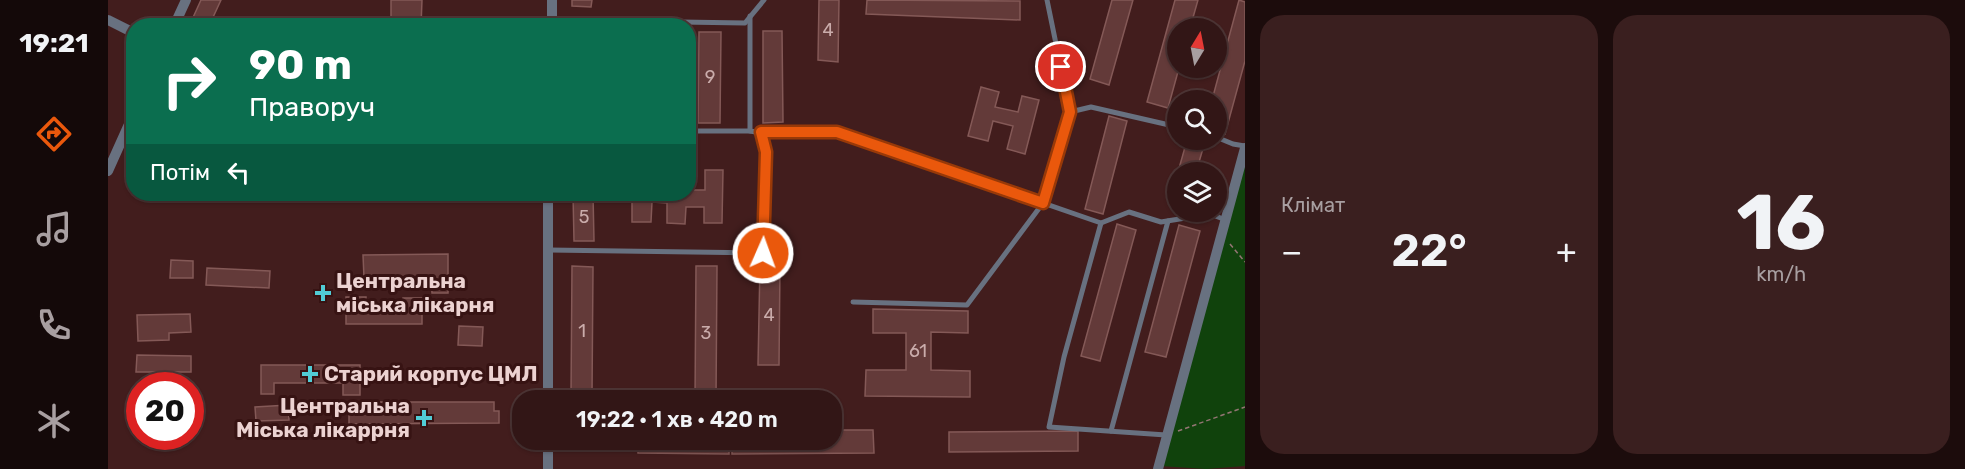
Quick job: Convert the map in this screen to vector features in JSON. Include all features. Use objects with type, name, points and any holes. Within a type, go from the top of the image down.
[{"type":"street","points":[[178,18],[186,0]]},
{"type":"street","points":[[552,0],[552,18]]},
{"type":"street","points":[[108,20],[126,29]]},
{"type":"street","points":[[108,168],[126,130]]},
{"type":"street","points":[[1227,216],[1245,147]]},
{"type":"street","points":[[548,201],[548,390]]},
{"type":"street","points":[[1158,469],[1225,222]]},
{"type":"street","points":[[548,450],[548,469]]},
{"type":"lane","points":[[696,23],[744,23],[764,0]]},
{"type":"lane","points":[[853,302],[967,305],[1043,203],[1070,112],[1047,0]]},
{"type":"lane","points":[[750,16],[750,131]]},
{"type":"lane","points":[[1070,112],[1091,107],[1167,124]]},
{"type":"lane","points":[[696,131],[837,132],[1101,224],[1129,212],[1161,222],[1167,221]]},
{"type":"lane","points":[[549,250],[763,253],[766,152],[761,132]]},
{"type":"lane","points":[[1227,142],[1245,147]]},
{"type":"lane","points":[[1111,431],[1168,222]]},
{"type":"lane","points":[[1101,224],[1064,357],[1049,427],[1168,435]]},
{"type":"path","points":[[1222,234],[1245,262]]},
{"type":"path","points":[[1168,435],[1245,407]]},
{"type":"green space","points":[[1245,148],[1245,466],[1206,469],[1160,466],[1227,222]]},
{"type":"building","points":[[201,0],[221,0],[213,18],[193,18]]},
{"type":"building","points":[[391,0],[422,0],[421,18],[391,18]]},
{"type":"building","points":[[572,0],[592,0],[591,7],[572,6]]},
{"type":"building","points":[[819,0],[839,0],[838,62],[818,60]]},
{"type":"building","points":[[867,0],[1020,1],[1020,20],[866,14]]},
{"type":"building","points":[[1112,0],[1133,0],[1109,85],[1090,79]]},
{"type":"building","points":[[1175,0],[1198,0],[1193,18],[1170,18]]},
{"type":"building","points":[[1239,0],[1245,2],[1245,61],[1227,127],[1227,90],[1215,90],[1218,78],[1227,78],[1227,44]]},
{"type":"building","points":[[1167,29],[1167,78],[1176,78],[1173,90],[1167,90],[1167,108],[1147,102]]},
{"type":"building","points":[[763,31],[782,31],[783,122],[763,123]]},
{"type":"building","points":[[699,32],[721,32],[720,123],[698,123]]},
{"type":"building","points":[[981,87],[999,92],[995,107],[1018,112],[1022,96],[1039,100],[1025,154],[1007,149],[1013,126],[993,121],[988,141],[968,136]]},
{"type":"building","points":[[1109,116],[1127,121],[1103,214],[1085,209]]},
{"type":"building","points":[[1184,150],[1203,150],[1199,162],[1181,162]]},
{"type":"building","points":[[705,170],[723,170],[722,223],[704,223],[704,207],[686,207],[685,224],[667,223],[667,203],[652,202],[651,222],[632,222],[632,201],[696,201],[696,190],[705,190]]},
{"type":"building","points":[[573,201],[593,201],[594,241],[574,241]]},
{"type":"building","points":[[1117,224],[1136,230],[1100,361],[1081,356]]},
{"type":"building","points":[[1179,225],[1200,231],[1166,357],[1145,352]]},
{"type":"building","points":[[448,254],[448,293],[432,293],[431,277],[364,278],[363,255]]},
{"type":"building","points":[[171,260],[193,261],[193,278],[170,278]]},
{"type":"building","points":[[760,264],[780,264],[779,365],[758,365]]},
{"type":"building","points":[[572,266],[593,267],[592,390],[571,390]]},
{"type":"building","points":[[696,266],[717,266],[716,390],[695,390]]},
{"type":"building","points":[[207,268],[270,271],[269,288],[206,285]]},
{"type":"building","points":[[346,297],[366,297],[366,306],[374,306],[374,303],[394,303],[394,307],[403,307],[403,298],[422,298],[422,324],[346,324]]},
{"type":"building","points":[[873,309],[968,311],[968,333],[931,332],[931,370],[970,371],[970,397],[865,396],[866,370],[906,370],[906,333],[873,333]]},
{"type":"building","points":[[190,314],[191,332],[169,333],[169,340],[138,341],[137,315]]},
{"type":"building","points":[[459,326],[483,327],[482,346],[458,345]]},
{"type":"building","points":[[137,355],[191,356],[191,372],[136,372]]},
{"type":"building","name":"Старий корпус ЦМЛ","points":[[261,365],[360,365],[360,395],[343,395],[343,383],[274,383],[274,394],[261,394]]},
{"type":"building","name":"Центральна Міська лікаррня","points":[[352,402],[494,402],[494,411],[499,411],[499,423],[349,424]]},
{"type":"building","points":[[288,405],[289,420],[256,421],[255,407]]},
{"type":"building","points":[[842,430],[873,430],[874,453],[732,454],[732,450],[842,450]]},
{"type":"building","points":[[1078,431],[1078,451],[949,452],[949,432]]},
{"type":"building","points":[[613,450],[638,450],[638,451]]},
{"type":"building","points":[[638,450],[729,450],[729,454],[638,453]]},
{"type":"place","name":"Центральна міська лікарня","points":[[323,293]]},
{"type":"place","name":"Старий корпус ЦМЛ","points":[[310,374]]},
{"type":"place","name":"Центральна Міська лікаррня","points":[[424,418]]},
{"type":"route","points":[[763,253],[766,152],[761,132],[837,132],[1043,203],[1070,112],[1061,67]]}]
